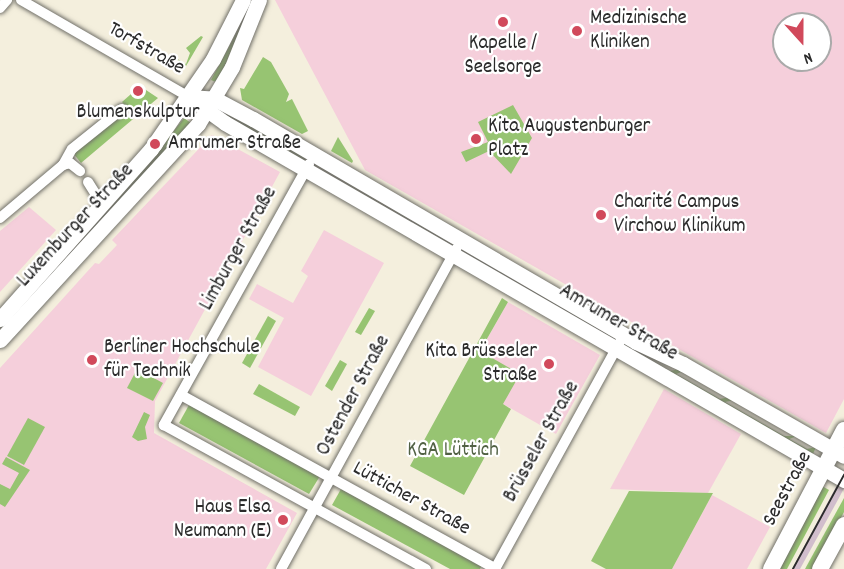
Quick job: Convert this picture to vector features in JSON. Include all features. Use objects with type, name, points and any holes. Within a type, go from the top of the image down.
[{"type":"main road","name":"Luxemburger Straße","points":[[0,319],[151,149],[189,97],[243,0]]},
{"type":"main road","name":"Luxemburger Straße","points":[[0,340],[84,245],[177,150],[207,112],[238,55],[258,0]]},
{"type":"main road","name":"Amrumer Straße","points":[[189,97],[215,99],[314,156],[457,247],[621,341],[844,480]]},
{"type":"main road","name":"Amrumer Straße","points":[[189,97],[207,112],[305,170],[457,247]]},
{"type":"main road","name":"Amrumer Straße","points":[[621,341],[683,364],[839,453]]},
{"type":"main road","name":"Seestraße","points":[[771,569],[824,469],[839,453],[844,430]]},
{"type":"main road","points":[[820,569],[844,525]]},
{"type":"street","points":[[0,8],[7,0]]},
{"type":"street","name":"Torfstraße","points":[[21,0],[189,97]]},
{"type":"street","points":[[0,218],[63,165],[72,149],[122,108]]},
{"type":"street","name":"Limburger Straße","points":[[314,156],[164,425],[315,508]]},
{"type":"street","points":[[63,165],[74,165],[80,171]]},
{"type":"street","points":[[88,182],[101,203]]},
{"type":"street","name":"Ostender Straße","points":[[281,569],[457,247]]},
{"type":"street","name":"Brüsseler Straße","points":[[495,568],[621,341]]},
{"type":"street","name":"Lütticher Straße","points":[[181,394],[495,568]]},
{"type":"street","points":[[315,508],[426,569]]},
{"type":"shaded area","name":"Charité Campus Virchow Klinikum","points":[[275,0],[844,0],[844,399],[826,433],[365,170]]},
{"type":"shaded area","name":"Berliner Hochschule für Technik","points":[[212,135],[280,172],[155,401],[154,433],[297,513],[266,569],[0,569],[0,368],[95,263],[99,264],[117,245],[112,240]]},
{"type":"shaded area","points":[[29,207],[56,230],[0,292],[0,231]]},
{"type":"shaded area","points":[[324,230],[384,263],[311,396],[258,367],[284,318],[249,299],[257,284],[293,303],[308,276],[301,271]]},
{"type":"shaded area","name":"Kita Brüsseler Straße","points":[[508,302],[600,355],[556,434],[503,404],[480,351]]},
{"type":"shaded area","points":[[664,389],[741,434],[708,493],[610,489]]},
{"type":"shaded area","points":[[837,485],[844,488],[840,496],[800,569],[792,569]]},
{"type":"shaded area","points":[[712,495],[770,527],[747,569],[672,569]]},
{"type":"green space","points":[[243,21],[218,83],[211,80]]},
{"type":"green space","points":[[201,36],[203,37],[186,66],[174,57],[186,64],[190,53],[186,48]]},
{"type":"green space","points":[[263,57],[271,62],[289,94],[286,102],[292,99],[308,131],[302,134],[242,100],[240,88],[244,89]]},
{"type":"green space","points":[[140,86],[158,98],[81,163],[73,153],[108,122],[134,116],[122,102]]},
{"type":"green space","points":[[513,105],[532,138],[511,174],[489,151],[466,162],[461,152],[488,142],[478,122]]},
{"type":"green space","points":[[229,113],[306,157],[302,163],[225,120]]},
{"type":"green space","points":[[184,118],[191,123],[11,319],[146,166]]},
{"type":"green space","points":[[338,137],[353,161],[352,163],[331,151]]},
{"type":"green space","name":"KGA Lüttich","points":[[502,298],[508,302],[480,351],[520,374],[503,404],[511,409],[464,495],[410,466]]},
{"type":"green space","points":[[369,308],[375,311],[361,335],[355,332]]},
{"type":"green space","points":[[268,316],[276,321],[250,368],[242,363]]},
{"type":"green space","points":[[634,343],[642,347],[634,351],[670,371],[679,369],[684,371],[676,374],[720,399],[729,397],[734,400],[725,402],[784,436],[797,436],[789,439],[807,449],[816,447],[812,456],[629,351]]},
{"type":"green space","points":[[340,360],[347,364],[332,391],[325,386]]},
{"type":"green space","points":[[137,369],[163,383],[153,401],[127,388]]},
{"type":"green space","points":[[259,384],[300,407],[295,416],[253,394]]},
{"type":"green space","points":[[189,405],[320,476],[309,494],[179,423]]},
{"type":"green space","points":[[144,412],[150,415],[145,427],[147,439],[138,441],[132,437]]},
{"type":"green space","points":[[28,418],[45,427],[24,465],[7,456]]},
{"type":"green space","points":[[6,457],[30,470],[5,507],[0,504],[0,484],[10,489],[19,473],[2,464]]},
{"type":"green space","points":[[822,486],[829,490],[787,569],[777,569]]},
{"type":"green space","points":[[341,489],[482,565],[480,569],[450,569],[332,505]]},
{"type":"green space","points":[[629,491],[713,493],[672,569],[606,569],[591,561]]},
{"type":"green space","points":[[844,498],[844,512],[814,569],[805,569]]},
{"type":"tram line","points":[[793,569],[844,475]]},
{"type":"place","name":"Kapelle / Seelsorge","points":[[503,22]]},
{"type":"place","name":"Medizinische Kliniken","points":[[577,31]]},
{"type":"place","name":"Blumenskulptur","points":[[138,91]]},
{"type":"place","name":"Kita Augustenburger Platz","points":[[476,139]]},
{"type":"place","name":"Amrumer Straße","points":[[155,144]]},
{"type":"place","name":"Charité Campus Virchow Klinikum","points":[[601,215]]},
{"type":"place","name":"Berliner Hochschule für Technik","points":[[92,360]]},
{"type":"place","name":"Kita Brüsseler Straße","points":[[549,364]]},
{"type":"place","name":"Haus Elsa Neumann (E)","points":[[283,520]]}]
